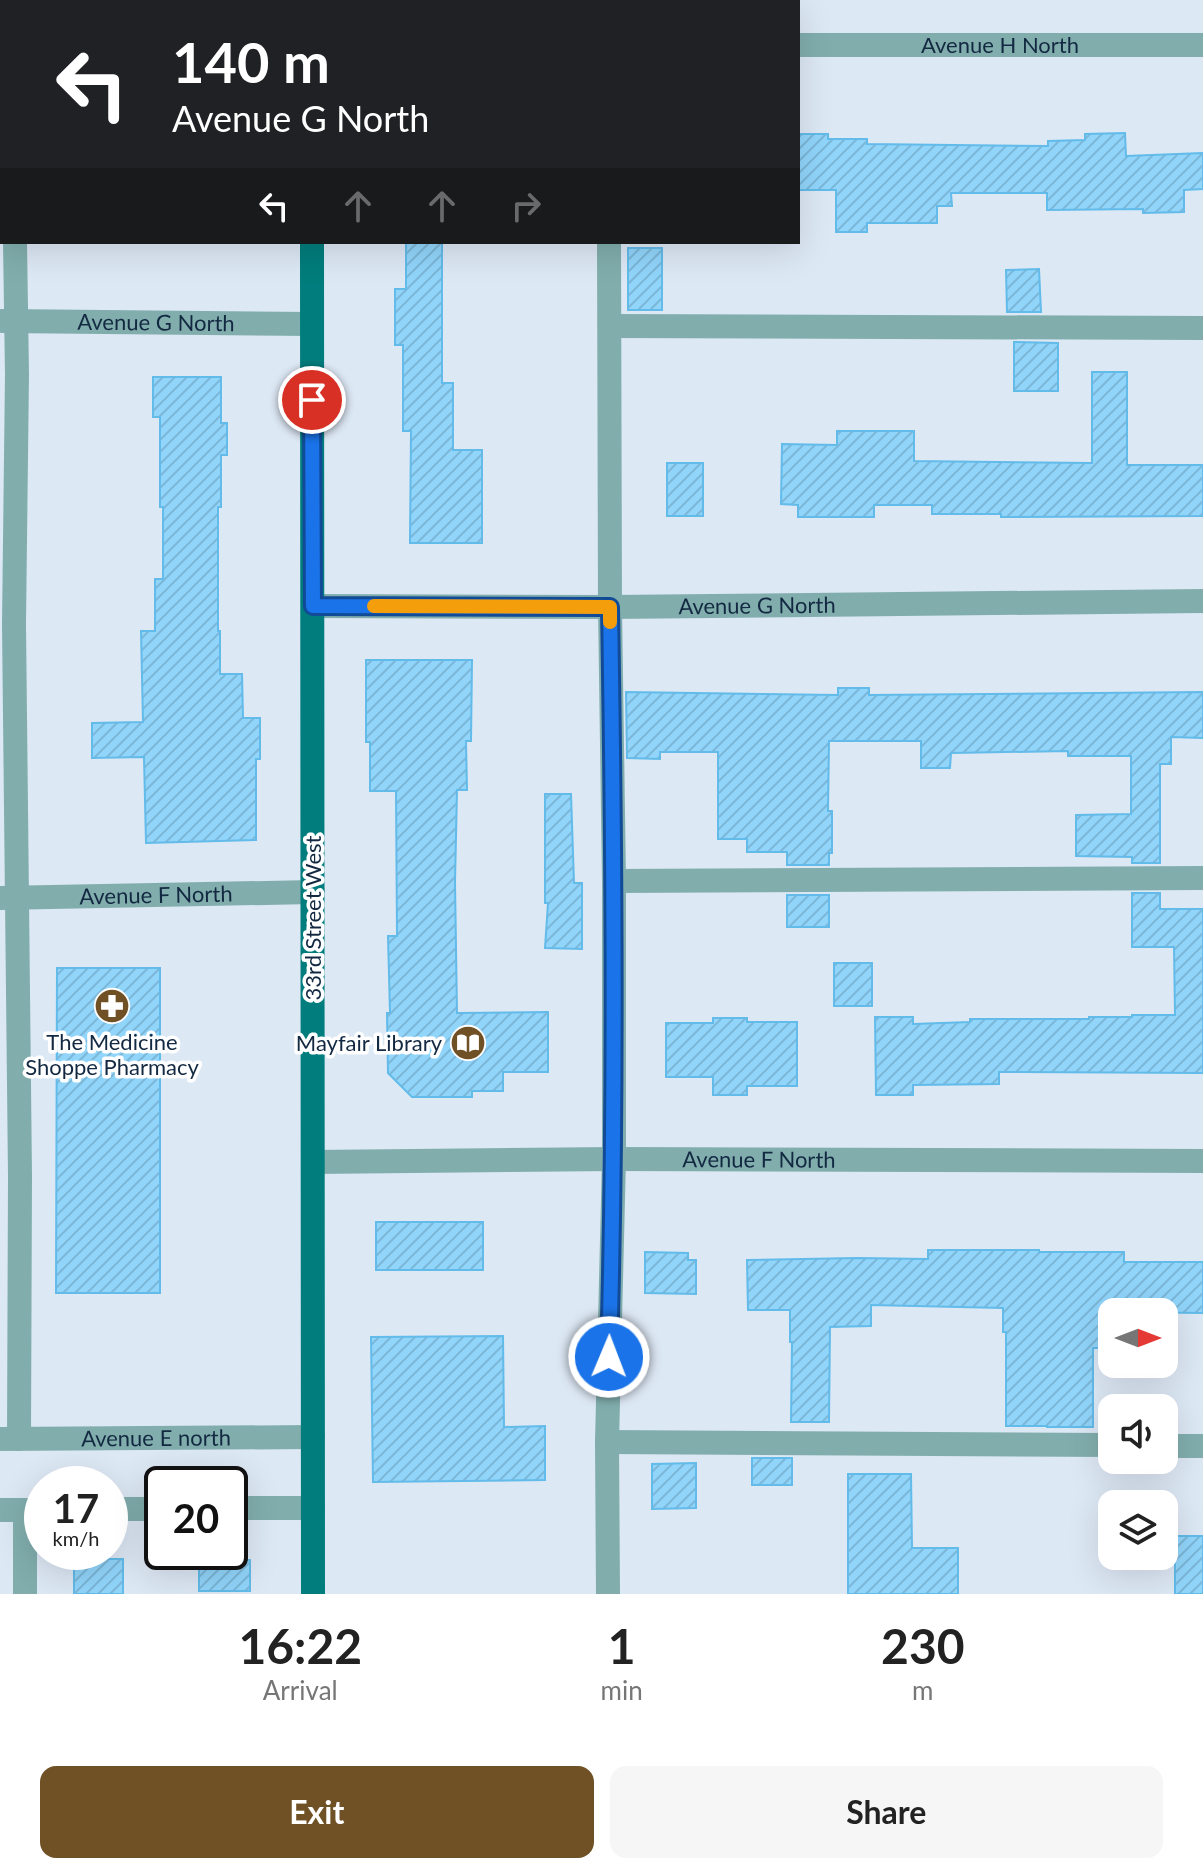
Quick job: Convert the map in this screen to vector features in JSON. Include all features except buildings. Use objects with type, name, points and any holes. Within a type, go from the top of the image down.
[{"type":"main road","name":"33rd Street West","points":[[312,244],[313,1594]]},
{"type":"street","name":"Avenue H North","points":[[800,45],[1203,45]]},
{"type":"street","points":[[10,1439],[8,321],[15,244]]},
{"type":"street","points":[[608,1594],[607,1442],[614,1159],[609,244]]},
{"type":"street","name":"Avenue G North","points":[[8,321],[312,324]]},
{"type":"street","points":[[610,326],[1203,328]]},
{"type":"street","name":"Avenue G North","points":[[313,606],[610,607],[1203,601]]},
{"type":"street","points":[[614,881],[1203,878]]},
{"type":"street","name":"Avenue F North","points":[[8,898],[313,892]]},
{"type":"street","name":"Avenue F North","points":[[313,1162],[614,1159],[1203,1161]]},
{"type":"street","name":"Avenue E north","points":[[10,1439],[313,1437]]},
{"type":"street","points":[[607,1442],[1098,1445]]},
{"type":"street","points":[[1178,1446],[1203,1446]]},
{"type":"street","points":[[248,1508],[313,1508]]},
{"type":"street","points":[[0,1510],[24,1510]]},
{"type":"street","points":[[25,1594],[28,1570]]},
{"type":"slow traffic","points":[[374,606],[610,607],[610,622]]},
{"type":"place","name":"The Medicine Shoppe Pharmacy","points":[[112,1006]]},
{"type":"place","name":"Mayfair Library","points":[[468,1043]]},
{"type":"route","points":[[312,400],[313,606],[610,607],[614,1159],[609,1357]]}]
